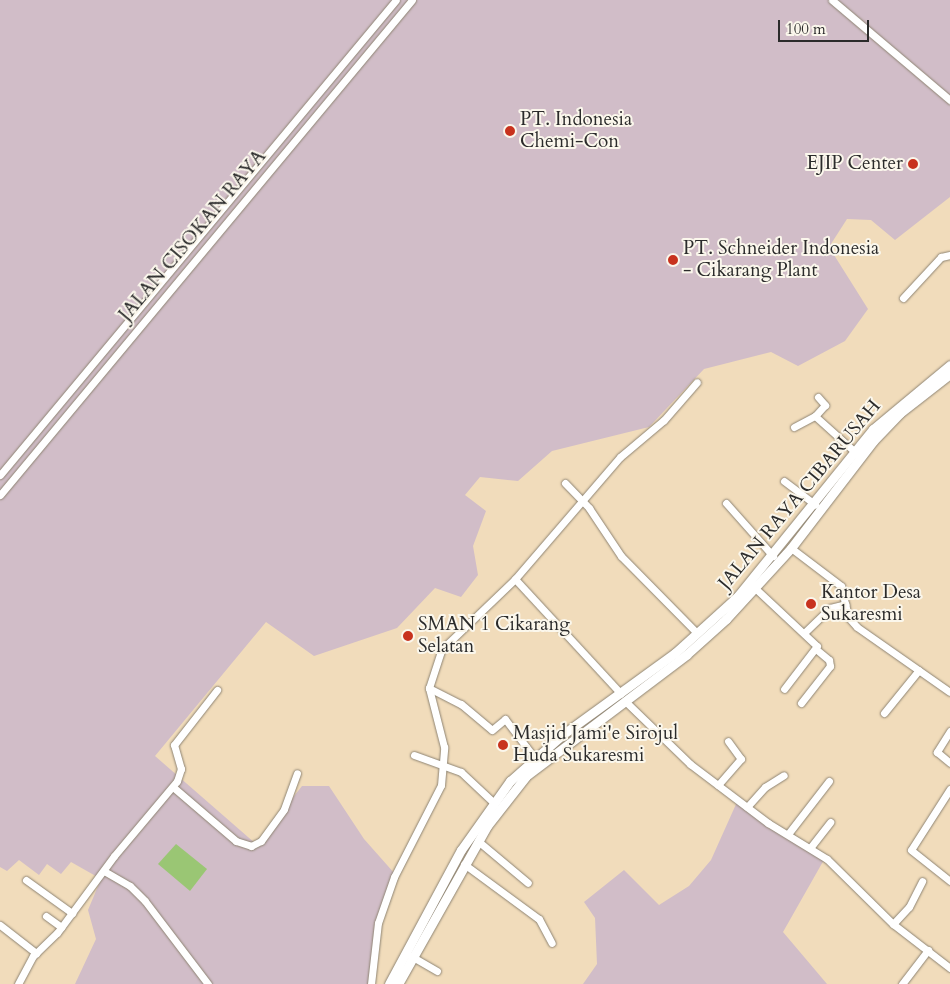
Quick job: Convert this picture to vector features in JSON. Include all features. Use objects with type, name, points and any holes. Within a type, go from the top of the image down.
[{"type":"street","name":"JALAN CISOKAN RAYA","points":[[0,475],[396,0]]},
{"type":"street","name":"JALAN CISOKAN RAYA","points":[[0,495],[412,0]]},
{"type":"street","points":[[832,0],[950,100]]},
{"type":"street","points":[[903,298],[941,257],[950,255]]},
{"type":"street","name":"JALAN RAYA CIBARUSAH","points":[[528,768],[534,757],[686,655],[756,589],[775,557],[855,452],[890,412],[950,365]]},
{"type":"street","name":"JALAN RAYA CIBARUSAH","points":[[389,984],[419,923],[499,799],[528,768],[623,698],[697,633],[775,557],[791,548],[874,440],[911,403],[950,374]]},
{"type":"street","points":[[371,984],[378,923],[394,877],[438,798],[445,765],[441,723],[431,705],[429,688],[441,650],[515,578],[582,498],[697,382]]},
{"type":"street","points":[[794,427],[815,416],[825,405],[818,397]]},
{"type":"street","points":[[815,416],[855,452]]},
{"type":"street","points":[[784,481],[814,504]]},
{"type":"street","points":[[565,483],[582,498],[612,546],[697,633]]},
{"type":"street","points":[[726,504],[775,557]]},
{"type":"street","points":[[791,548],[841,586],[848,617],[857,627],[950,692]]},
{"type":"street","points":[[515,578],[623,698],[636,716],[746,807],[810,848],[894,924],[950,968]]},
{"type":"street","points":[[756,589],[804,633],[816,649],[829,660],[830,666],[801,703]]},
{"type":"street","points":[[804,633],[830,608],[846,604]]},
{"type":"street","points":[[784,689],[816,649]]},
{"type":"street","points":[[884,713],[919,670]]},
{"type":"street","points":[[429,688],[461,704],[492,730],[505,719],[534,757]]},
{"type":"street","points":[[18,984],[36,953],[62,927],[104,871],[173,787],[181,769],[174,744],[217,690]]},
{"type":"street","points":[[950,731],[937,752],[950,763]]},
{"type":"street","points":[[718,785],[741,759],[728,741]]},
{"type":"street","points":[[414,754],[466,775],[499,799]]},
{"type":"street","points":[[173,787],[236,841],[251,846],[261,841],[284,809],[297,773]]},
{"type":"street","points":[[746,807],[765,787],[784,775]]},
{"type":"street","points":[[788,834],[830,781]]},
{"type":"street","points":[[950,789],[910,850],[950,882]]},
{"type":"street","name":"JALAN RAYA CIBARUSAH","points":[[398,984],[411,956],[478,841],[499,799]]},
{"type":"street","points":[[810,848],[830,822]]},
{"type":"street","points":[[478,841],[528,883]]},
{"type":"street","points":[[464,864],[539,919],[552,943]]},
{"type":"street","points":[[104,871],[130,886],[145,901],[208,984]]},
{"type":"street","points":[[26,880],[72,914]]},
{"type":"street","points":[[894,924],[909,907],[922,881]]},
{"type":"street","points":[[46,916],[62,927]]},
{"type":"street","points":[[0,925],[36,953]]},
{"type":"street","points":[[902,984],[928,950]]},
{"type":"street","points":[[411,956],[437,971]]},
{"type":"shaded area","points":[[0,0],[950,0],[950,197],[895,240],[871,220],[847,219],[829,247],[868,309],[845,341],[798,366],[771,352],[704,369],[649,427],[552,451],[518,481],[480,477],[465,495],[486,511],[473,546],[478,575],[461,597],[435,588],[397,628],[314,656],[266,622],[155,756],[256,844],[302,786],[329,786],[364,839],[395,874],[378,923],[371,984],[75,984],[96,939],[88,910],[101,879],[71,862],[61,874],[47,864],[39,875],[19,860],[7,871],[0,867]]},
{"type":"shaded area","points":[[737,802],[825,858],[783,932],[827,984],[583,984],[597,964],[595,918],[584,902],[624,870],[659,905],[689,886],[711,860]]},
{"type":"green space","points":[[176,844],[207,869],[190,891],[158,864]]},
{"type":"place","name":"PT. Indonesia Chemi-Con","points":[[510,131]]},
{"type":"place","name":"EJIP Center","points":[[913,164]]},
{"type":"place","name":"PT. Schneider Indonesia - Cikarang Plant","points":[[673,260]]},
{"type":"place","name":"Kantor Desa Sukaresmi","points":[[811,604]]},
{"type":"place","name":"SMAN 1 Cikarang Selatan","points":[[408,636]]},
{"type":"place","name":"Masjid Jami'e Sirojul Huda Sukaresmi","points":[[503,745]]}]
